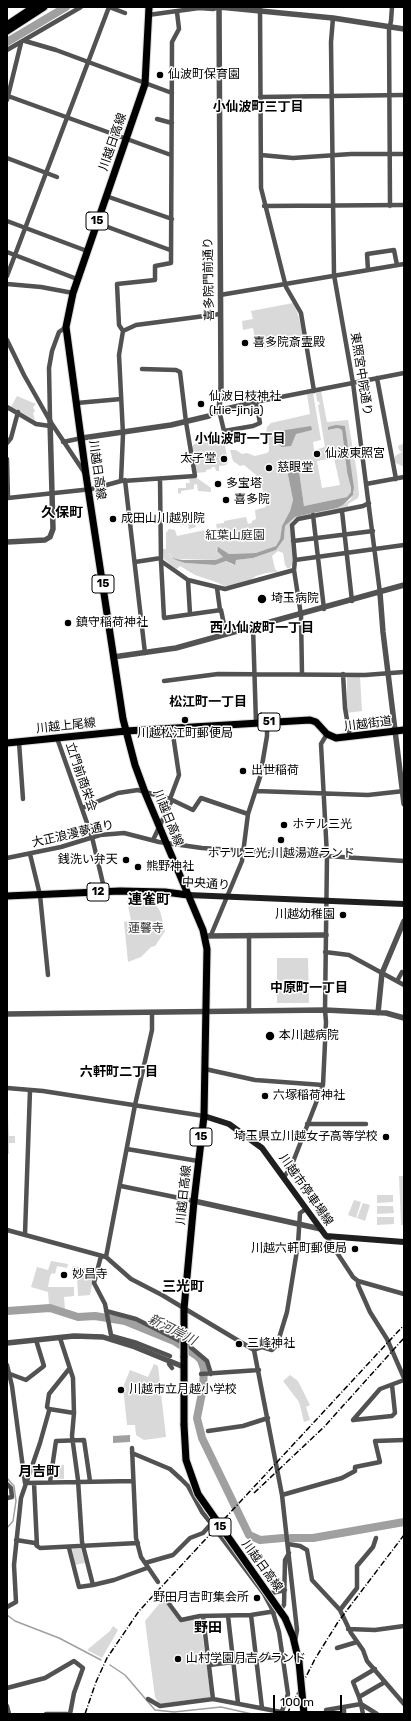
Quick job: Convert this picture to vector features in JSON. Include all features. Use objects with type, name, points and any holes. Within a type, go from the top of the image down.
[{"type":"main road","points":[[7,25],[34,7]]},
{"type":"main road","points":[[7,31],[44,7]]},
{"type":"main road","name":"川越日高線","points":[[149,7],[145,84],[77,279],[66,327],[113,657],[126,731],[145,791],[159,827],[188,895],[208,936],[204,1116],[198,1161],[184,1309],[184,1424],[186,1460],[198,1494],[285,1618],[295,1643],[299,1662],[304,1714]]},
{"type":"main road","name":"川越街道","points":[[126,731],[313,721],[319,724],[327,734],[336,738],[404,730]]},
{"type":"main road","name":"川越上尾線","points":[[7,743],[126,731]]},
{"type":"main road","name":"中央通り","points":[[7,896],[104,892],[157,892],[227,897],[404,904]]},
{"type":"main road","name":"川越市停車場線","points":[[204,1116],[225,1122],[247,1135],[262,1148],[284,1176],[326,1236],[404,1242]]},
{"type":"street","points":[[7,50],[81,7]]},
{"type":"street","points":[[7,276],[109,7],[125,13]]},
{"type":"street","points":[[148,15],[219,7],[260,9],[404,28]]},
{"type":"street","name":"喜多院門前通り","points":[[219,7],[221,387],[219,410]]},
{"type":"street","points":[[390,206],[389,95],[390,25],[392,7]]},
{"type":"street","points":[[260,9],[261,188],[264,206],[285,283],[301,313],[314,391]]},
{"type":"street","points":[[145,653],[135,562],[123,481],[119,355],[123,331],[119,325],[117,284],[155,280],[155,266],[171,263],[172,42],[179,29],[177,12]]},
{"type":"street","name":"東照宮中院通り","points":[[333,18],[331,42],[334,276],[353,383],[373,531],[404,804]]},
{"type":"street","points":[[23,42],[88,62],[172,93]]},
{"type":"street","points":[[23,42],[7,98],[171,155]]},
{"type":"street","points":[[260,97],[404,95]]},
{"type":"street","points":[[157,119],[172,124]]},
{"type":"street","points":[[261,155],[293,158],[404,154]]},
{"type":"street","points":[[7,158],[57,177]]},
{"type":"street","points":[[383,170],[390,169]]},
{"type":"street","points":[[106,196],[172,219]]},
{"type":"street","points":[[264,206],[403,206],[404,212]]},
{"type":"street","points":[[7,221],[87,251]]},
{"type":"street","points":[[97,224],[170,250]]},
{"type":"street","points":[[368,270],[367,254],[395,250],[397,265]]},
{"type":"street","points":[[7,252],[77,279]]},
{"type":"street","points":[[220,295],[404,264]]},
{"type":"street","points":[[7,284],[41,287],[73,293]]},
{"type":"street","points":[[123,331],[136,325],[220,314]]},
{"type":"street","points":[[7,542],[43,540],[50,536],[53,530],[51,493],[50,368],[52,351],[59,332],[66,327]]},
{"type":"street","points":[[7,340],[50,424],[86,475]]},
{"type":"street","points":[[7,459],[8,498],[89,489],[123,481],[195,476],[180,372],[176,370],[142,369]]},
{"type":"street","points":[[63,442],[122,431],[186,422],[209,416],[219,410],[404,373]]},
{"type":"street","points":[[377,378],[396,479]]},
{"type":"street","points":[[77,403],[121,399]]},
{"type":"street","points":[[219,410],[224,431],[253,426],[260,424],[256,402]]},
{"type":"street","points":[[7,407],[18,412],[36,424],[50,424]]},
{"type":"street","points":[[7,443],[11,438],[18,412]]},
{"type":"street","points":[[366,484],[404,477]]},
{"type":"street","points":[[160,479],[161,560],[164,618],[220,610]]},
{"type":"street","points":[[302,674],[301,615],[294,570],[295,560],[293,523],[298,519],[363,506],[369,502]]},
{"type":"street","points":[[342,511],[352,601]]},
{"type":"street","points":[[314,515],[324,609]]},
{"type":"street","points":[[293,541],[373,531]]},
{"type":"street","points":[[295,560],[404,545]]},
{"type":"street","points":[[135,562],[161,560],[188,580],[217,588],[233,588],[294,570]]},
{"type":"street","points":[[188,580],[190,614]]},
{"type":"street","points":[[113,657],[176,648],[324,609],[404,585]]},
{"type":"street","points":[[217,588],[220,610],[222,610],[226,634]]},
{"type":"street","points":[[253,627],[256,674],[256,723]]},
{"type":"street","points":[[164,681],[198,676],[404,672]]},
{"type":"street","points":[[343,674],[345,708],[350,737]]},
{"type":"street","points":[[267,723],[267,736],[256,791],[248,814],[243,850],[237,874],[208,936],[326,935]]},
{"type":"street","points":[[153,840],[171,800],[179,775],[172,728]]},
{"type":"street","points":[[284,1176],[291,1167],[323,1085],[326,1022],[325,952],[327,856],[321,744],[323,738],[327,734]]},
{"type":"street","name":"立門前商栄会","points":[[57,738],[92,837],[104,892]]},
{"type":"street","points":[[19,742],[23,799]]},
{"type":"street","points":[[82,808],[118,793],[130,790],[145,791],[171,800],[193,810],[201,798],[248,814]]},
{"type":"street","points":[[256,791],[368,795],[403,791]]},
{"type":"street","name":"大正浪漫夢通り","points":[[7,858],[30,854],[92,837],[124,833],[166,843],[202,848],[404,860]]},
{"type":"street","points":[[30,854],[40,895],[48,975]]},
{"type":"street","points":[[378,1013],[382,973],[404,922]]},
{"type":"street","points":[[249,935],[249,1011]]},
{"type":"street","points":[[325,952],[349,955],[404,985]]},
{"type":"street","points":[[397,981],[402,972],[404,973]]},
{"type":"street","points":[[7,1014],[325,1010],[388,1013],[404,1018]]},
{"type":"street","points":[[112,1338],[106,1314],[94,1282],[103,1257],[120,1186],[135,1105],[152,1030],[152,1012]]},
{"type":"street","points":[[205,1069],[255,1080],[323,1085]]},
{"type":"street","points":[[7,1088],[30,1090],[204,1116]]},
{"type":"street","points":[[25,1234],[30,1090]]},
{"type":"street","points":[[307,1124],[366,1124]]},
{"type":"street","points":[[127,1149],[198,1161]]},
{"type":"street","points":[[120,1186],[321,1229]]},
{"type":"street","points":[[7,1230],[103,1257],[131,1279],[254,1350],[262,1348],[272,1350],[277,1345],[287,1312],[296,1256],[300,1213],[306,1209]]},
{"type":"street","points":[[326,1236],[353,1277],[358,1281],[404,1294]]},
{"type":"street","points":[[358,1281],[358,1285],[370,1312],[387,1339],[404,1379],[392,1385],[380,1388],[353,1420],[392,1416],[395,1413],[392,1385]]},
{"type":"street","points":[[106,1314],[136,1320],[188,1345],[206,1361],[209,1374]]},
{"type":"street","points":[[7,1343],[95,1336],[138,1343],[170,1357]]},
{"type":"street","points":[[60,1338],[73,1378],[73,1441],[78,1480],[83,1546],[93,1585]]},
{"type":"street","points":[[112,1338],[184,1367]]},
{"type":"street","points":[[10,1374],[26,1380],[44,1366],[36,1340]]},
{"type":"street","points":[[254,1350],[282,1495],[297,1630],[295,1643]]},
{"type":"street","points":[[169,1364],[172,1368]]},
{"type":"street","points":[[7,1365],[10,1374],[24,1483]]},
{"type":"street","points":[[7,1607],[16,1602],[14,1565],[24,1483],[33,1464],[49,1409],[47,1407],[49,1394],[69,1369]]},
{"type":"street","points":[[201,1374],[259,1370]]},
{"type":"street","points":[[49,1409],[74,1413]]},
{"type":"street","points":[[208,1431],[243,1426],[268,1418]]},
{"type":"street","points":[[50,1482],[56,1441],[84,1440],[90,1481]]},
{"type":"street","points":[[282,1495],[342,1478],[355,1471],[355,1467],[380,1462],[377,1440],[404,1440]]},
{"type":"street","points":[[69,1548],[79,1587],[93,1585],[120,1578],[146,1566],[173,1555],[190,1538],[203,1533],[212,1526],[188,1486],[181,1478],[170,1469],[132,1451],[132,1480],[138,1543],[146,1566],[158,1582]]},
{"type":"street","points":[[24,1483],[78,1480],[132,1480]]},
{"type":"street","points":[[34,1483],[37,1546]]},
{"type":"street","points":[[7,1484],[11,1488],[10,1497],[21,1498]]},
{"type":"street","points":[[148,1700],[160,1706],[213,1699],[281,1713],[288,1694],[279,1632],[270,1604],[218,1533]]},
{"type":"street","points":[[340,1610],[357,1588],[357,1566],[373,1546],[376,1538]]},
{"type":"street","points":[[16,1540],[35,1543],[40,1548],[69,1548],[138,1543]]},
{"type":"street","points":[[288,1544],[300,1546],[307,1550],[312,1580],[340,1610],[348,1629],[363,1650],[367,1661],[404,1704]]},
{"type":"street","points":[[164,1597],[181,1620],[203,1616],[251,1615],[281,1610],[285,1590],[285,1560],[289,1554]]},
{"type":"street","points":[[264,1594],[285,1590]]},
{"type":"street","points":[[251,1615],[262,1708]]},
{"type":"street","points":[[203,1616],[213,1699]]},
{"type":"street","points":[[228,1616],[238,1703]]},
{"type":"street","points":[[348,1629],[370,1630],[404,1626]]},
{"type":"street","points":[[337,1648],[357,1642]]},
{"type":"street","points":[[209,1665],[282,1656]]},
{"type":"street","points":[[7,1688],[45,1678],[74,1662],[83,1668],[68,1714],[46,1714]]},
{"type":"street","points":[[363,1714],[353,1682],[375,1669]]},
{"type":"street","points":[[358,1697],[385,1682]]},
{"type":"street","points":[[327,1714],[326,1710],[361,1704],[377,1714]]},
{"type":"street","points":[[7,1706],[9,1714]]},
{"type":"street","points":[[344,1707],[344,1714]]},
{"type":"green space","points":[[293,303],[298,314],[305,344],[257,349],[253,328],[243,330],[242,321],[253,319],[251,311]]},
{"type":"green space","name":"紅葉山庭園","points":[[321,391],[327,422],[348,420],[357,473],[358,498],[348,504],[348,507],[293,520],[290,524],[294,562],[290,568],[287,568],[285,565],[283,553],[278,551],[272,556],[275,569],[278,572],[266,573],[256,576],[247,582],[224,586],[195,575],[180,566],[177,569],[172,566],[164,559],[163,553],[163,549],[166,549],[166,533],[169,529],[175,530],[177,536],[205,530],[207,541],[219,539],[216,524],[246,517],[248,524],[252,523],[252,521],[256,519],[255,510],[266,507],[262,486],[255,481],[256,475],[244,465],[240,466],[233,461],[230,450],[236,450],[242,454],[247,453],[255,456],[267,453],[269,451],[269,445],[266,436],[267,427],[271,423],[310,414],[307,394],[313,393],[321,440],[313,442],[314,450],[325,447],[318,405],[320,404],[317,401],[316,392]],"holes":[[[345,426],[354,492],[351,499],[343,505],[337,508],[295,517],[285,526],[284,539],[276,550],[253,558],[236,560],[233,565],[226,561],[215,565],[185,563],[171,557],[168,553],[176,559],[217,560],[223,557],[216,550],[219,548],[229,554],[257,553],[276,546],[280,539],[282,526],[290,511],[293,500],[288,475],[299,471],[304,506],[347,497],[351,492],[351,488],[347,472],[342,430],[338,428],[329,430],[328,427]],[[334,458],[340,485],[322,488],[317,461]]]},
{"type":"green space","points":[[17,396],[36,404],[33,407],[35,411],[33,413],[35,420],[11,407]]},
{"type":"green space","points":[[220,438],[221,441],[224,440],[228,462],[226,465],[219,466],[219,471],[216,471],[215,467],[212,467],[211,469],[206,470],[206,472],[196,473],[192,447],[194,444]]},
{"type":"green space","points":[[404,443],[404,467],[394,462],[395,456],[402,452],[399,450],[398,446]]},
{"type":"green space","points":[[197,478],[211,488],[211,492],[198,491],[197,484],[194,485],[194,489],[181,491],[181,494],[178,493],[178,488],[186,488],[186,483],[190,483],[189,479]]},
{"type":"green space","points":[[191,516],[196,527],[189,529],[188,524],[182,525],[181,520]]},
{"type":"green space","points":[[347,676],[360,676],[362,711],[347,713]]},
{"type":"green space","name":"蓮馨寺","points":[[144,900],[155,904],[160,911],[165,931],[155,946],[151,947],[141,957],[128,962],[124,922],[131,920],[127,901]]},
{"type":"green space","points":[[277,958],[308,958],[309,1003],[277,1003]]},
{"type":"green space","points":[[7,1116],[9,1136],[15,1136],[15,1143],[9,1143],[9,1154],[7,1154]]},
{"type":"green space","points":[[399,1176],[404,1176],[404,1225],[401,1225]]},
{"type":"green space","points":[[377,1195],[393,1195],[393,1202],[377,1203]]},
{"type":"green space","points":[[354,1200],[361,1202],[356,1218],[348,1215]]},
{"type":"green space","points":[[363,1203],[370,1205],[365,1221],[357,1218]]},
{"type":"green space","points":[[377,1206],[393,1206],[394,1213],[377,1214]]},
{"type":"green space","points":[[377,1217],[394,1217],[394,1224],[377,1225]]},
{"type":"green space","points":[[51,1261],[68,1264],[67,1268],[57,1266],[55,1274],[52,1273],[50,1276],[48,1287],[74,1287],[74,1296],[64,1297],[65,1309],[49,1305],[48,1292],[31,1287],[37,1267],[48,1270]]},
{"type":"green space","points":[[73,1266],[95,1270],[90,1295],[78,1296],[77,1274],[71,1271]]},
{"type":"green space","points":[[154,1364],[158,1366],[166,1437],[144,1440],[136,1435],[135,1425],[127,1425],[123,1387],[130,1370],[148,1377]]},
{"type":"green space","points":[[290,1375],[298,1381],[310,1405],[306,1407],[310,1420],[304,1422],[299,1402],[283,1381]]},
{"type":"green space","points":[[54,1465],[64,1465],[64,1479],[52,1478]]},
{"type":"green space","points":[[72,1549],[81,1549],[85,1563],[75,1565]]},
{"type":"green space","name":"山村学園月吉グランド","points":[[163,1599],[180,1621],[200,1618],[211,1697],[159,1704],[155,1697],[145,1621]]},
{"type":"green space","points":[[113,1626],[118,1630],[102,1658],[87,1650],[110,1631]]},
{"type":"shaded area","points":[[336,425],[345,426],[354,488],[353,495],[343,505],[337,508],[295,517],[285,526],[284,539],[276,550],[253,558],[236,560],[235,565],[226,561],[215,565],[185,563],[176,560],[168,554],[176,559],[183,560],[216,560],[223,557],[217,551],[218,547],[229,554],[256,553],[276,546],[280,539],[282,526],[290,511],[293,500],[288,475],[289,468],[292,465],[297,466],[299,471],[304,506],[347,497],[351,492],[351,488],[347,472],[342,430],[338,428],[328,430],[328,427]]},
{"type":"shaded area","points":[[311,426],[312,430],[296,434],[291,446],[282,447],[275,442],[275,435],[279,431]]},
{"type":"shaded area","points":[[130,1435],[130,1442],[113,1443],[113,1436]]},
{"type":"waterway","name":"新河岸川","points":[[7,42],[66,7]]},
{"type":"waterway","name":"新河岸川","points":[[7,1311],[50,1308],[78,1317],[95,1316],[125,1321],[174,1341],[197,1356],[201,1360],[204,1369],[203,1388],[197,1418],[202,1438],[249,1535],[260,1540],[283,1538]]},
{"type":"waterway","points":[[7,1478],[14,1486],[16,1501],[13,1521],[7,1528]]},
{"type":"waterway","name":"新河岸川","points":[[291,1538],[313,1538],[404,1522]]},
{"type":"waterway","points":[[7,1615],[15,1621],[59,1638],[101,1660]]},
{"type":"waterway","points":[[110,1665],[125,1675],[155,1710],[174,1712],[221,1707],[252,1714]]},
{"type":"railway","points":[[85,1714],[96,1682],[107,1658],[139,1611],[404,1325]]},
{"type":"railway","points":[[254,1493],[324,1427],[404,1338]]},
{"type":"railway","points":[[287,1714],[315,1659],[338,1622],[404,1535]]},
{"type":"place","name":"仙波町保育園","points":[[160,75]]},
{"type":"place","name":"喜多院斎霊殿","points":[[245,343]]},
{"type":"place","name":"仙波日枝神社 (Hie-jinja)","points":[[201,404]]},
{"type":"place","name":"仙波東照宮","points":[[317,454]]},
{"type":"place","name":"太子堂","points":[[224,459]]},
{"type":"place","name":"慈眼堂","points":[[269,468]]},
{"type":"place","name":"多宝塔","points":[[218,484]]},
{"type":"place","name":"喜多院","points":[[226,500]]},
{"type":"place","name":"成田山川越別院","points":[[113,519]]},
{"type":"place","name":"埼玉病院","points":[[262,599]]},
{"type":"place","name":"鎮守稲荷神社","points":[[68,623]]},
{"type":"place","name":"川越松江町郵便局","points":[[185,720]]},
{"type":"place","name":"出世稲荷","points":[[243,771]]},
{"type":"place","name":"ホテル三光","points":[[284,825]]},
{"type":"place","name":"ホテル三光;川越湯遊ランド","points":[[281,840]]},
{"type":"place","name":"銭洗い弁天","points":[[126,860]]},
{"type":"place","name":"熊野神社","points":[[138,867]]},
{"type":"place","name":"川越幼稚園","points":[[343,915]]},
{"type":"place","name":"本川越病院","points":[[270,1036]]},
{"type":"place","name":"六塚稲荷神社","points":[[265,1096]]},
{"type":"place","name":"埼玉県立川越女子高等学校","points":[[386,1137]]},
{"type":"place","name":"川越六軒町郵便局","points":[[355,1249]]},
{"type":"place","name":"妙昌寺","points":[[64,1275]]},
{"type":"place","name":"三峰神社","points":[[239,1344]]},
{"type":"place","name":"川越市立月越小学校","points":[[121,1390]]},
{"type":"place","name":"野田月吉町集会所","points":[[257,1598]]},
{"type":"place","name":"山村学園月吉グランド","points":[[178,1659]]},
{"type":"district","name":"小仙波町三丁目","points":[[258,107]]},
{"type":"district","name":"小仙波町一丁目","points":[[240,439]]},
{"type":"district","name":"久保町","points":[[62,513]]},
{"type":"district","name":"西小仙波町一丁目","points":[[262,628]]},
{"type":"district","name":"松江町一丁目","points":[[208,702]]},
{"type":"district","name":"連雀町","points":[[149,900]]},
{"type":"district","name":"中原町一丁目","points":[[309,988]]},
{"type":"district","name":"六軒町二丁目","points":[[119,1072]]},
{"type":"district","name":"三光町","points":[[183,1287]]},
{"type":"district","name":"月吉町","points":[[39,1472]]},
{"type":"district","name":"野田","points":[[208,1628]]}]
